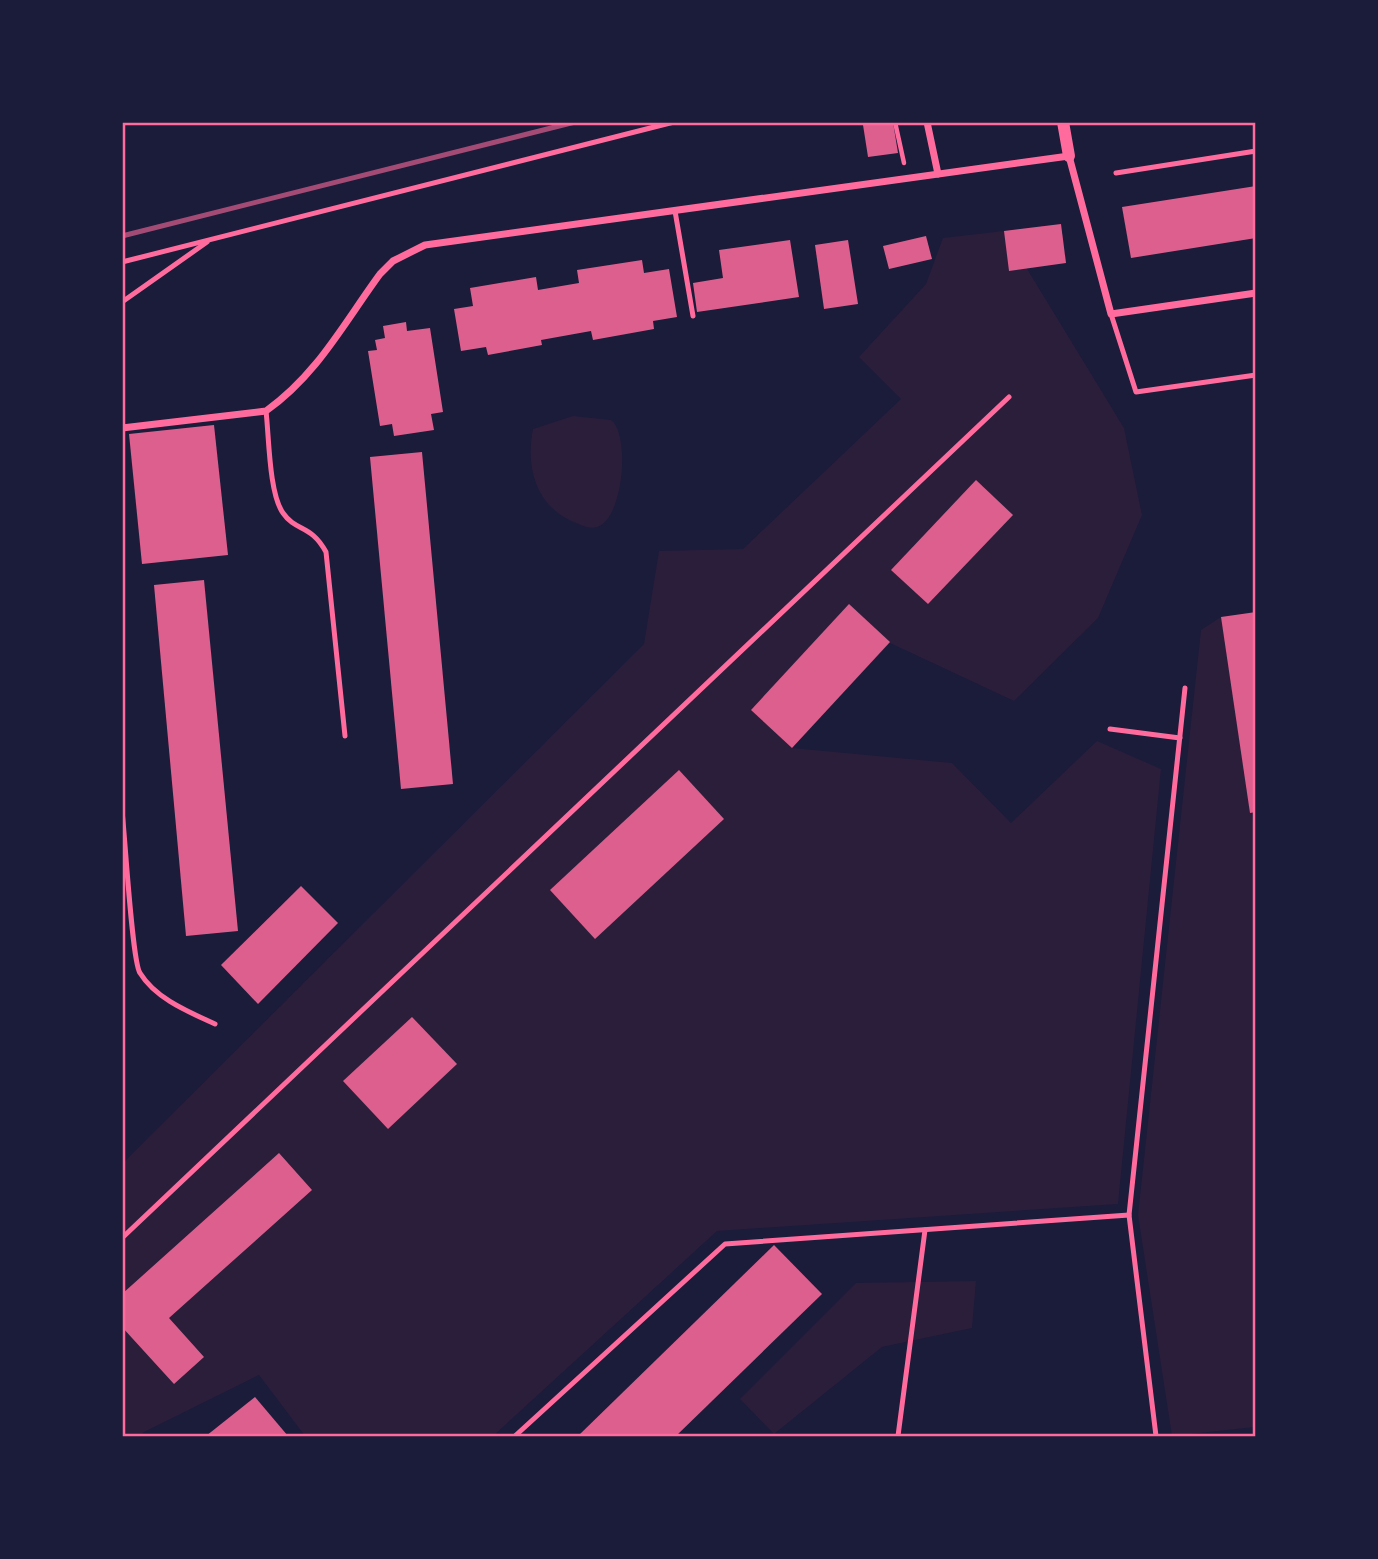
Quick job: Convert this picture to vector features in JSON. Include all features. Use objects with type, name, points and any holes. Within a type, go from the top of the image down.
[{"type":"street","points":[[927,122],[938,174]]},
{"type":"street","points":[[1063,122],[1069,156],[1111,314],[1255,293]]},
{"type":"street","points":[[122,428],[266,411],[284,398],[314,368],[380,274],[393,261],[425,245],[1069,156]]},
{"type":"lane","points":[[122,262],[674,122]]},
{"type":"lane","points":[[1116,173],[1255,151]]},
{"type":"lane","points":[[675,211],[693,316]]},
{"type":"lane","points":[[122,302],[212,238]]},
{"type":"lane","points":[[1111,314],[1136,392],[1255,375]]},
{"type":"lane","points":[[122,1238],[1009,397]]},
{"type":"lane","points":[[266,411],[276,500],[283,514],[295,524],[309,529],[326,552],[345,736]]},
{"type":"lane","points":[[1156,1437],[1129,1216],[1185,688]]},
{"type":"lane","points":[[1110,729],[1180,738]]},
{"type":"lane","points":[[122,811],[138,971],[157,992],[185,1010],[215,1024]]},
{"type":"lane","points":[[515,1437],[725,1244],[1129,1216]]},
{"type":"lane","points":[[898,1437],[925,1230]]},
{"type":"path","points":[[895,122],[908,179]]},
{"type":"shaded area","points":[[1004,231],[1124,428],[1142,515],[1098,618],[1014,701],[890,643],[792,748],[952,763],[1011,823],[1097,741],[1161,769],[1118,1204],[717,1231],[493,1436],[305,1436],[259,1375],[140,1436],[123,1436],[123,1163],[644,644],[659,551],[743,549],[901,399],[859,357],[926,284],[943,238]]},
{"type":"shaded area","points":[[573,416],[611,420],[621,442],[618,494],[606,521],[597,527],[579,524],[552,508],[543,497],[533,472],[533,429]]},
{"type":"shaded area","points":[[1221,617],[1256,841],[1255,1427],[1172,1436],[1138,1215],[1201,630]]},
{"type":"shaded area","points":[[976,1281],[972,1328],[882,1347],[774,1434],[740,1399],[856,1283]]},
{"type":"building","points":[[893,122],[898,153],[868,157],[863,125]]},
{"type":"building","points":[[1256,186],[1256,238],[1131,258],[1122,207]]},
{"type":"building","points":[[1061,224],[1066,263],[1009,271],[1004,231]]},
{"type":"building","points":[[926,236],[932,259],[889,269],[883,246]]},
{"type":"building","points":[[790,240],[799,297],[697,312],[693,283],[723,278],[719,250]]},
{"type":"building","points":[[848,240],[858,304],[824,309],[815,245]]},
{"type":"building","points":[[642,260],[644,273],[669,269],[677,317],[653,321],[654,329],[593,340],[591,331],[541,340],[542,345],[488,355],[486,347],[461,351],[454,309],[473,306],[470,288],[536,277],[538,290],[579,283],[577,270]]},
{"type":"building","points":[[406,322],[407,331],[430,328],[443,412],[431,414],[434,430],[394,436],[392,424],[380,426],[368,351],[377,350],[375,340],[385,338],[383,326]]},
{"type":"building","points":[[214,425],[228,555],[142,564],[129,434]]},
{"type":"building","points":[[422,452],[453,784],[401,789],[370,457]]},
{"type":"building","points":[[976,480],[1013,515],[928,604],[891,570]]},
{"type":"building","points":[[204,580],[238,931],[186,936],[154,585]]},
{"type":"building","points":[[849,604],[890,642],[792,748],[751,710]]},
{"type":"building","points":[[1256,612],[1256,812],[1250,813],[1221,617]]},
{"type":"building","points":[[679,770],[724,819],[595,939],[550,890]]},
{"type":"building","points":[[301,886],[338,923],[258,1004],[221,965]]},
{"type":"building","points":[[412,1017],[457,1064],[388,1129],[343,1081]]},
{"type":"building","points":[[279,1153],[312,1190],[169,1318],[204,1357],[174,1384],[122,1327],[122,1294]]},
{"type":"building","points":[[774,1245],[822,1294],[676,1436],[578,1436]]},
{"type":"building","points":[[255,1397],[288,1436],[206,1436]]},
{"type":"railway","points":[[122,236],[575,122]]}]
